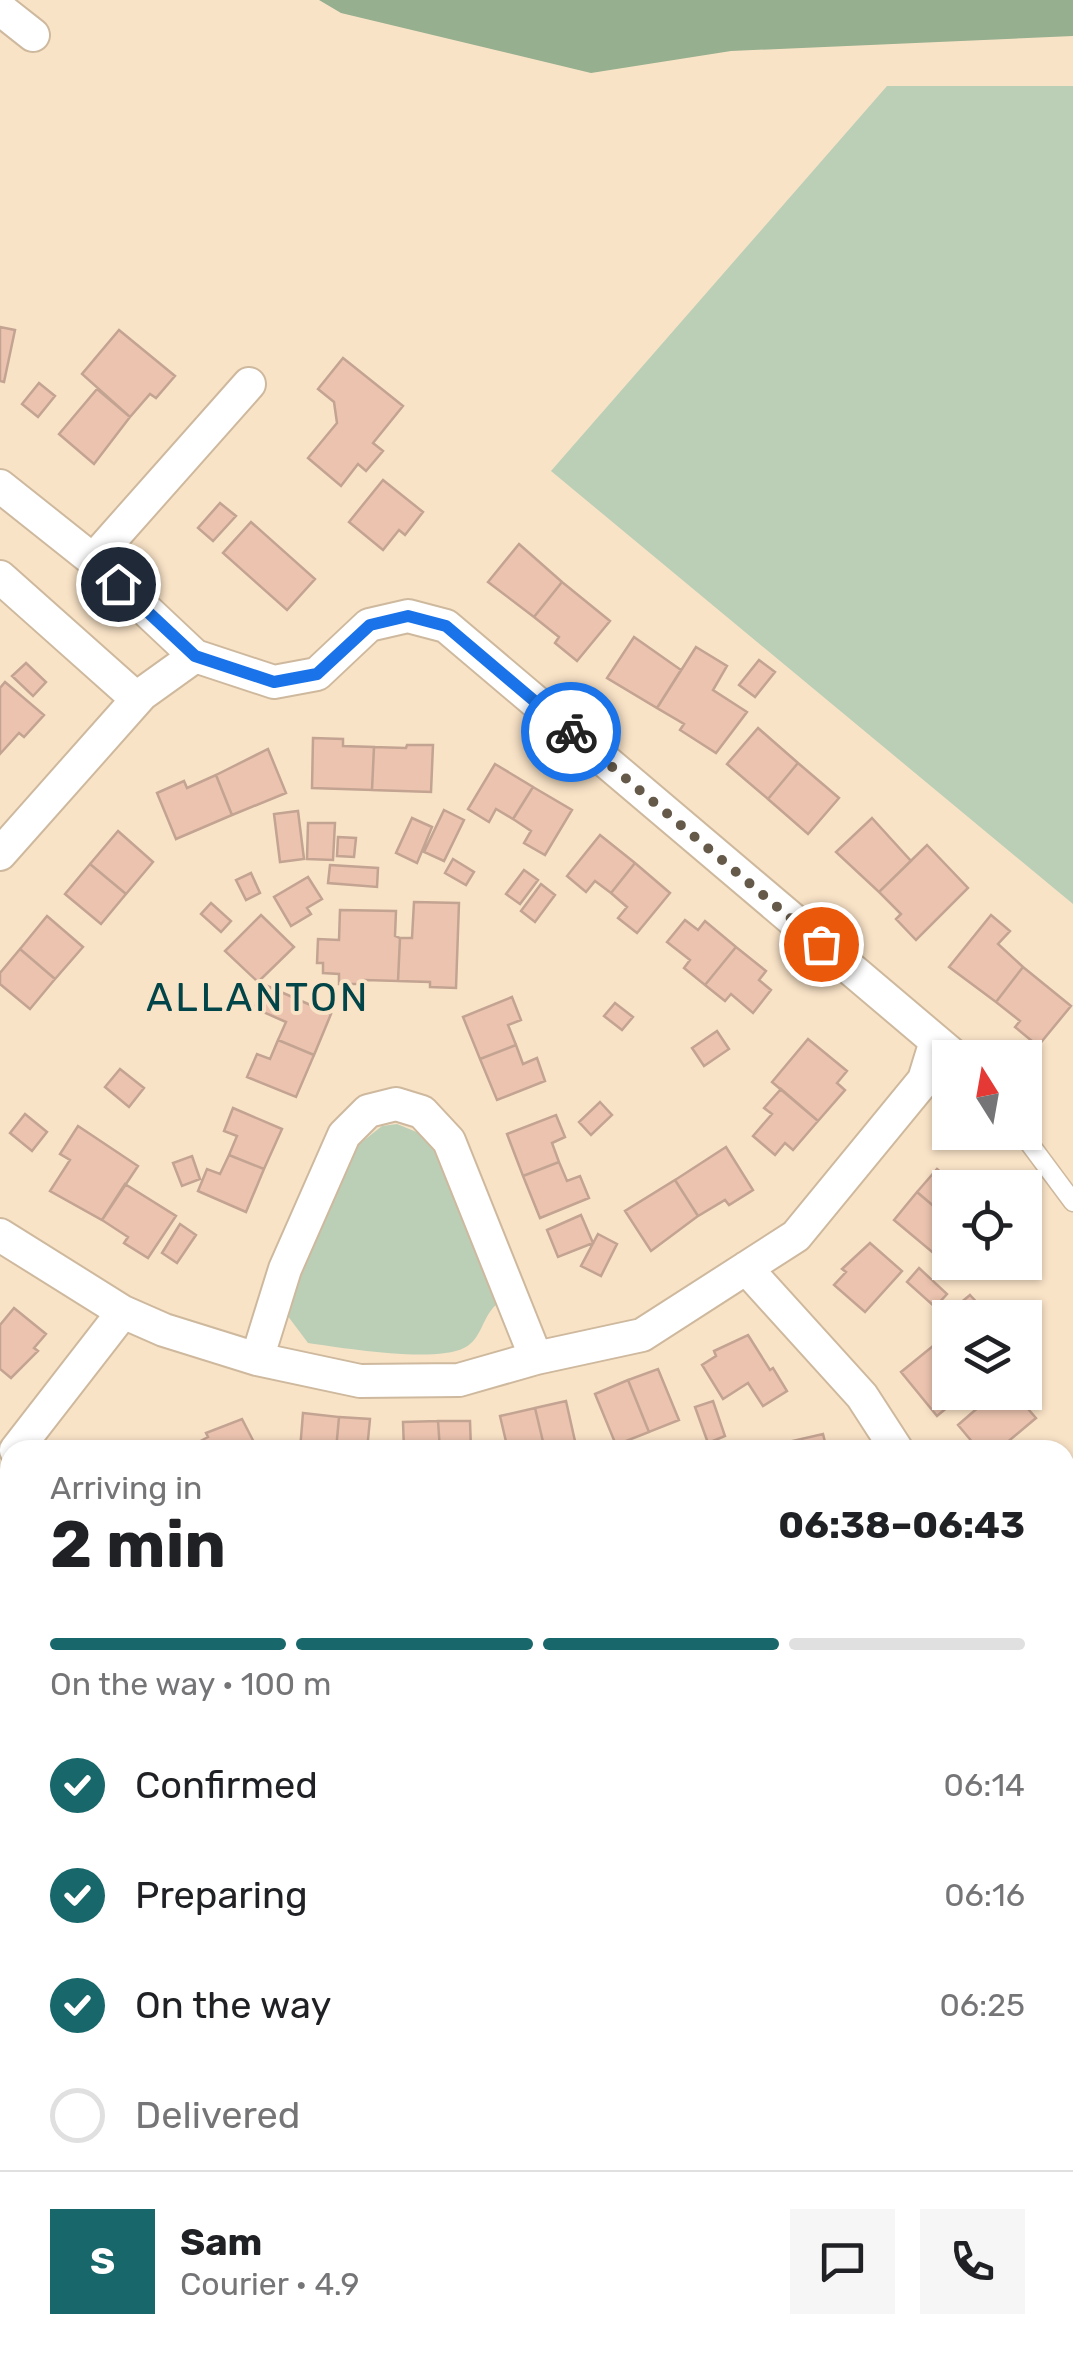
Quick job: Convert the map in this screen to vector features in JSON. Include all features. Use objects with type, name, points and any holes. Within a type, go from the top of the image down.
[{"type":"street","points":[[0,9],[33,35]]},
{"type":"street","points":[[93,560],[249,384]]},
{"type":"street","points":[[0,486],[93,560],[195,656],[274,682],[317,674],[370,625],[408,616],[446,626],[934,1040]]},
{"type":"street","points":[[0,578],[137,699]]},
{"type":"street","points":[[0,854],[137,699],[195,656]]},
{"type":"street","points":[[0,1235],[123,1312],[164,1330],[257,1359],[360,1381],[459,1380],[642,1335],[796,1236],[932,1069]]},
{"type":"street","points":[[257,1359],[285,1269],[344,1134],[368,1111],[396,1104],[422,1112],[449,1140],[536,1358]]},
{"type":"street","points":[[746,1268],[862,1396],[891,1440]]},
{"type":"street","points":[[24,1440],[123,1312]]},
{"type":"lane","points":[[1034,1150],[1073,1202]]},
{"type":"green space","points":[[319,0],[1073,0],[1073,36],[731,51],[591,73],[341,13]]},
{"type":"green space","points":[[887,86],[1073,86],[1073,904],[551,471]]},
{"type":"green space","points":[[397,1124],[419,1133],[437,1153],[496,1305],[470,1344],[450,1352],[388,1353],[308,1343],[284,1311],[358,1145],[382,1126]]},
{"type":"building","points":[[0,327],[15,330],[4,382],[0,381]]},
{"type":"building","points":[[119,330],[175,376],[156,398],[150,394],[130,417],[82,374]]},
{"type":"building","points":[[343,358],[403,406],[373,443],[383,451],[366,471],[358,464],[341,486],[308,458],[337,423],[334,402],[318,389]]},
{"type":"building","points":[[39,383],[55,396],[38,417],[22,404]]},
{"type":"building","points":[[97,389],[130,417],[94,464],[59,434]]},
{"type":"building","points":[[383,480],[423,512],[405,535],[399,530],[383,550],[349,522]]},
{"type":"building","points":[[220,503],[236,516],[213,541],[198,528]]},
{"type":"building","points":[[251,522],[315,579],[287,610],[223,553]]},
{"type":"building","points":[[519,544],[562,582],[534,617],[488,582]]},
{"type":"building","points":[[562,582],[610,621],[577,661],[555,643],[559,637],[534,617]]},
{"type":"building","points":[[634,637],[681,670],[657,708],[607,678]]},
{"type":"building","points":[[696,647],[727,666],[713,690],[747,712],[716,753],[680,730],[684,724],[657,708]]},
{"type":"building","points":[[759,660],[775,672],[755,697],[739,685]]},
{"type":"building","points":[[26,663],[46,682],[33,696],[12,676]]},
{"type":"building","points":[[5,682],[44,715],[24,737],[19,733],[0,754],[0,688]]},
{"type":"building","points":[[758,728],[798,763],[768,799],[727,764]]},
{"type":"building","points":[[313,738],[343,739],[343,746],[374,747],[372,790],[312,788]]},
{"type":"building","points":[[433,745],[431,792],[372,790],[374,747]]},
{"type":"building","points":[[268,749],[286,793],[232,815],[216,775]]},
{"type":"building","points":[[798,763],[839,798],[808,834],[768,799]]},
{"type":"building","points":[[495,764],[533,787],[513,819],[496,809],[489,822],[468,809]]},
{"type":"building","points":[[216,775],[232,815],[176,839],[157,793],[184,781],[187,788]]},
{"type":"building","points":[[533,787],[572,810],[545,855],[524,843],[531,831],[513,819]]},
{"type":"building","points":[[444,810],[464,820],[444,861],[424,852]]},
{"type":"building","points":[[298,811],[304,859],[280,862],[274,814]]},
{"type":"building","points":[[412,818],[432,827],[417,863],[396,853]]},
{"type":"building","points":[[872,818],[911,861],[879,892],[836,852]]},
{"type":"building","points":[[308,823],[335,823],[333,860],[307,859]]},
{"type":"building","points":[[118,831],[153,862],[126,894],[90,864]]},
{"type":"building","points":[[600,835],[635,863],[611,893],[595,881],[586,892],[567,876]]},
{"type":"building","points":[[338,837],[356,838],[354,857],[337,856]]},
{"type":"building","points":[[927,845],[968,888],[916,940],[896,919],[901,914],[879,892]]},
{"type":"building","points":[[453,859],[474,872],[466,885],[445,873]]},
{"type":"building","points":[[635,863],[670,893],[637,933],[618,918],[627,907],[611,893]]},
{"type":"building","points":[[90,864],[126,894],[101,924],[65,894]]},
{"type":"building","points":[[330,865],[378,868],[377,887],[328,883]]},
{"type":"building","points":[[524,870],[538,880],[520,904],[506,894]]},
{"type":"building","points":[[251,873],[260,893],[246,900],[236,880]]},
{"type":"building","points":[[308,877],[322,899],[307,908],[311,914],[291,926],[274,897]]},
{"type":"building","points":[[541,884],[555,895],[535,922],[521,911]]},
{"type":"building","points":[[414,902],[459,903],[456,988],[398,981],[400,938],[412,938]]},
{"type":"building","points":[[211,903],[231,921],[221,932],[201,914]]},
{"type":"building","points":[[340,910],[396,911],[395,936],[400,938],[398,981],[339,984],[339,974],[323,973],[323,963],[317,963],[318,939],[339,940]]},
{"type":"building","points":[[261,915],[294,947],[258,982],[225,951]]},
{"type":"building","points":[[991,915],[1010,931],[998,944],[1023,967],[996,1002],[949,967]]},
{"type":"building","points":[[47,916],[83,947],[55,979],[20,949]]},
{"type":"building","points":[[685,920],[698,930],[705,921],[736,947],[705,985],[684,968],[690,960],[667,942]]},
{"type":"building","points":[[736,947],[766,971],[759,980],[771,990],[753,1013],[731,994],[725,1001],[705,985]]},
{"type":"building","points":[[20,949],[55,979],[30,1009],[0,984],[0,973]]},
{"type":"building","points":[[1023,967],[1071,1006],[1042,1041],[1031,1040],[1015,1027],[1020,1021],[996,1002]]},
{"type":"building","points":[[265,985],[331,1014],[314,1055],[278,1040],[286,1022],[254,1008]]},
{"type":"building","points":[[512,997],[521,1020],[508,1025],[516,1045],[480,1059],[463,1017]]},
{"type":"building","points":[[615,1003],[633,1017],[622,1030],[604,1016]]},
{"type":"building","points":[[717,1031],[729,1049],[704,1066],[692,1048]]},
{"type":"building","points":[[808,1039],[847,1071],[837,1083],[845,1090],[818,1121],[772,1082]]},
{"type":"building","points":[[278,1040],[314,1055],[296,1097],[247,1077],[257,1054],[270,1059]]},
{"type":"building","points":[[516,1045],[523,1064],[537,1058],[545,1081],[497,1100],[480,1059]]},
{"type":"building","points":[[120,1069],[144,1088],[129,1107],[105,1087]]},
{"type":"building","points":[[781,1089],[818,1121],[793,1150],[785,1143],[775,1155],[753,1136],[772,1114],[764,1108]]},
{"type":"building","points":[[600,1102],[612,1115],[591,1135],[579,1122]]},
{"type":"building","points":[[233,1108],[282,1129],[264,1169],[229,1155],[237,1136],[224,1131]]},
{"type":"building","points":[[25,1114],[47,1132],[32,1151],[10,1133]]},
{"type":"building","points":[[556,1115],[565,1137],[552,1143],[559,1162],[523,1176],[507,1134]]},
{"type":"building","points":[[78,1126],[138,1166],[102,1220],[50,1191],[70,1160],[60,1154]]},
{"type":"building","points":[[726,1147],[753,1190],[729,1205],[725,1200],[698,1216],[675,1180]]},
{"type":"building","points":[[229,1155],[264,1169],[246,1212],[198,1191],[207,1169],[220,1174]]},
{"type":"building","points":[[192,1156],[200,1179],[182,1186],[173,1163]]},
{"type":"building","points":[[559,1162],[567,1181],[580,1176],[589,1198],[540,1218],[523,1176]]},
{"type":"building","points":[[932,1175],[932,1205],[917,1192]]},
{"type":"building","points":[[675,1180],[698,1216],[651,1251],[625,1211]]},
{"type":"building","points":[[125,1184],[176,1216],[148,1258],[124,1243],[128,1237],[102,1220]]},
{"type":"building","points":[[917,1192],[932,1205],[932,1252],[894,1220]]},
{"type":"building","points":[[581,1215],[593,1243],[558,1257],[547,1230]]},
{"type":"building","points":[[180,1224],[196,1235],[177,1263],[162,1253]]},
{"type":"building","points":[[598,1234],[617,1244],[601,1276],[581,1266]]},
{"type":"building","points":[[870,1243],[902,1271],[865,1312],[834,1285],[846,1272],[842,1269]]},
{"type":"building","points":[[919,1268],[947,1294],[941,1300],[932,1300],[932,1304],[907,1282]]},
{"type":"building","points":[[14,1308],[46,1334],[34,1348],[38,1351],[11,1378],[0,1369],[0,1325]]},
{"type":"building","points":[[748,1335],[787,1391],[763,1406],[748,1383],[723,1399],[702,1365],[716,1356],[714,1351]]},
{"type":"building","points":[[932,1347],[932,1410],[901,1372]]},
{"type":"building","points":[[658,1369],[679,1420],[649,1432],[628,1380]]},
{"type":"building","points":[[628,1380],[649,1432],[629,1440],[614,1440],[595,1394]]},
{"type":"building","points":[[566,1401],[575,1440],[543,1440],[535,1408]]},
{"type":"building","points":[[713,1401],[725,1436],[707,1440],[695,1407]]},
{"type":"building","points":[[535,1408],[543,1440],[506,1440],[500,1416]]},
{"type":"building","points":[[975,1410],[1029,1410],[1036,1418],[1010,1440],[971,1440],[958,1425]]},
{"type":"building","points":[[303,1413],[339,1417],[337,1440],[301,1440]]},
{"type":"building","points":[[339,1417],[370,1419],[368,1440],[337,1440]]},
{"type":"building","points":[[242,1419],[253,1440],[202,1440],[208,1437],[206,1433]]},
{"type":"building","points":[[438,1421],[439,1440],[404,1440],[403,1422]]},
{"type":"building","points":[[438,1421],[470,1421],[471,1440],[439,1440]]},
{"type":"building","points":[[823,1434],[824,1440],[797,1440]]},
{"type":"way so far","points":[[571,732],[821,944]]},
{"type":"district","name":"ALLANTON","points":[[258,997]]},
{"type":"route","points":[[118,584],[195,656],[274,682],[317,674],[370,625],[408,616],[446,626],[571,732]]}]
